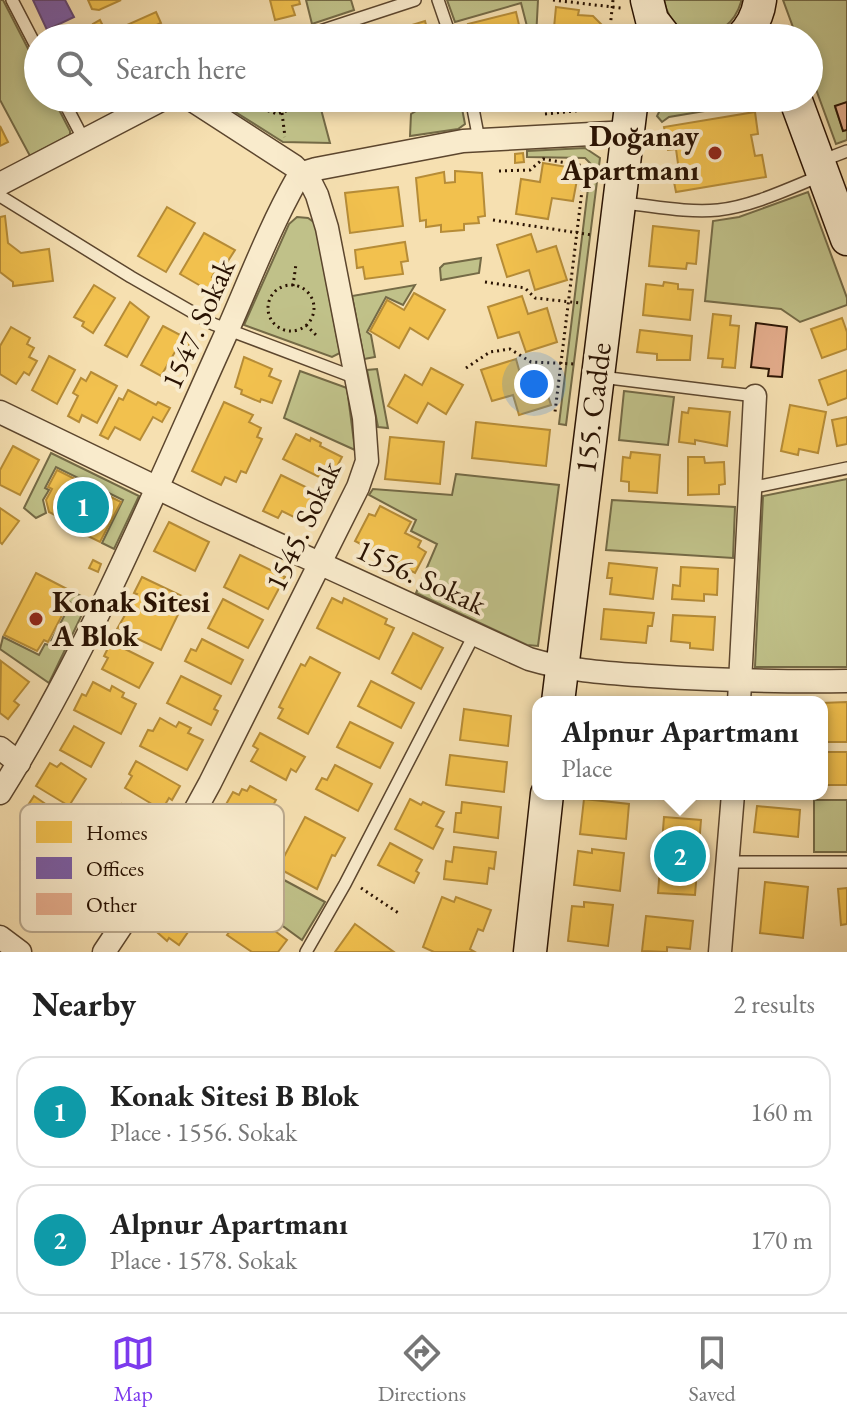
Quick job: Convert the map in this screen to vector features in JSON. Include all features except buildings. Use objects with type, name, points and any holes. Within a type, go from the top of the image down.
[{"type":"street","points":[[761,0],[778,24]]},
{"type":"street","points":[[752,24],[761,0]]},
{"type":"street","points":[[0,184],[138,112]]},
{"type":"street","name":"1545. Sokak","points":[[199,804],[358,487],[367,461],[365,426],[356,378],[324,216],[317,195],[303,173],[211,112]]},
{"type":"street","points":[[303,173],[622,112]]},
{"type":"street","name":"155. Cadde","points":[[559,696],[590,371],[632,112]]},
{"type":"street","points":[[803,112],[830,163],[847,239]]},
{"type":"street","name":"1547. Sokak","points":[[0,793],[54,702],[291,192],[303,173]]},
{"type":"street","points":[[740,692],[755,396]]},
{"type":"street","name":"1556. Sokak","points":[[0,413],[529,659],[562,668],[740,692],[847,681]]},
{"type":"street","points":[[0,748],[19,763]]},
{"type":"street","points":[[526,950],[546,800]]},
{"type":"street","points":[[720,952],[733,800]]},
{"type":"street","name":"1545. Sokak","points":[[104,952],[118,932]]},
{"type":"street","points":[[0,937],[20,952]]},
{"type":"lane","points":[[12,0],[24,24]]},
{"type":"lane","points":[[342,24],[415,0]]},
{"type":"lane","points":[[438,0],[446,24]]},
{"type":"lane","points":[[69,112],[84,140]]},
{"type":"lane","points":[[474,112],[479,140]]},
{"type":"lane","points":[[619,202],[699,210],[722,209],[745,204],[830,163]]},
{"type":"lane","points":[[0,196],[131,277],[228,330],[356,378]]},
{"type":"lane","points":[[590,371],[755,396]]},
{"type":"lane","points":[[750,488],[847,468]]},
{"type":"lane","points":[[306,952],[347,880],[474,635]]},
{"type":"lane","points":[[729,862],[847,862]]},
{"type":"path","points":[[553,0],[640,12]]},
{"type":"path","points":[[610,24],[613,0]]},
{"type":"path","points":[[266,112],[282,113],[286,143]]},
{"type":"path","points":[[545,114],[565,112]]},
{"type":"path","points":[[499,171],[530,170],[543,159],[584,165],[555,412]]},
{"type":"path","points":[[493,220],[599,236]]},
{"type":"path","points":[[293,286],[296,264]]},
{"type":"path","points":[[485,282],[525,288],[535,298],[590,304]]},
{"type":"path","points":[[293,286],[304,289],[313,301],[313,315],[306,325],[290,331],[282,330],[271,319],[268,304],[282,287],[293,286]]},
{"type":"path","points":[[262,324],[271,319]]},
{"type":"path","points":[[306,325],[318,337]]},
{"type":"path","points":[[466,368],[490,352],[510,349],[531,362],[561,364],[590,371]]},
{"type":"path","points":[[347,880],[400,914]]},
{"type":"green space","points":[[0,0],[3,0],[24,41],[24,112],[60,112],[70,135],[30,156],[0,100]]},
{"type":"green space","points":[[306,0],[351,0],[354,10],[312,24]]},
{"type":"green space","points":[[447,0],[538,0],[537,24],[526,24],[521,3],[455,22]]},
{"type":"green space","points":[[664,0],[741,0],[727,24],[676,24],[669,15]]},
{"type":"green space","points":[[783,0],[847,0],[847,102],[835,107],[843,130],[847,130],[847,140],[836,144],[823,108],[823,24],[792,24]]},
{"type":"green space","points":[[235,112],[322,112],[330,143],[283,142]]},
{"type":"green space","points":[[463,112],[465,124],[458,129],[410,136],[411,114]]},
{"type":"green space","points":[[659,112],[699,112],[669,117],[662,122],[657,116]]},
{"type":"green space","points":[[585,148],[600,158],[566,425],[559,424],[591,164],[585,158],[527,157],[527,151]]},
{"type":"green space","points":[[808,192],[847,305],[800,322],[781,309],[705,301],[713,221],[739,217]]},
{"type":"green space","points":[[297,217],[308,218],[315,223],[340,353],[332,357],[244,325],[289,224]]},
{"type":"green space","points":[[481,258],[479,273],[441,280],[440,268],[444,264]]},
{"type":"green space","points":[[415,285],[403,305],[386,297],[367,332],[371,335],[375,357],[364,359],[352,296]]},
{"type":"green space","points":[[377,369],[388,428],[378,427],[367,370]]},
{"type":"green space","points":[[300,371],[347,388],[355,450],[284,418]]},
{"type":"green space","points":[[624,391],[674,397],[668,445],[619,440]]},
{"type":"green space","points":[[51,453],[139,496],[114,549],[102,543],[123,500],[56,467],[45,488],[49,490],[43,500],[46,513],[36,518],[24,508]]},
{"type":"green space","points":[[456,474],[559,485],[538,646],[527,645],[416,593],[437,544],[411,531],[416,520],[369,495],[373,489],[452,495]]},
{"type":"green space","points":[[847,479],[847,667],[755,667],[763,496]]},
{"type":"green space","points":[[612,500],[735,507],[733,558],[606,550]]},
{"type":"green space","points":[[71,591],[89,600],[49,683],[0,649],[3,637],[39,655],[45,644],[49,645],[71,603],[67,600]]},
{"type":"green space","points":[[814,800],[847,800],[847,852],[814,852]]},
{"type":"green space","points":[[284,880],[325,902],[302,940],[284,927]]},
{"type":"place","name":"Doğanay Apartmanı","points":[[715,153]]},
{"type":"place","name":"Konak Sitesi B Blok","points":[[83,507]]},
{"type":"place","name":"Konak Sitesi A Blok","points":[[36,619]]},
{"type":"place","name":"Alpnur Apartmanı","points":[[680,856]]}]
